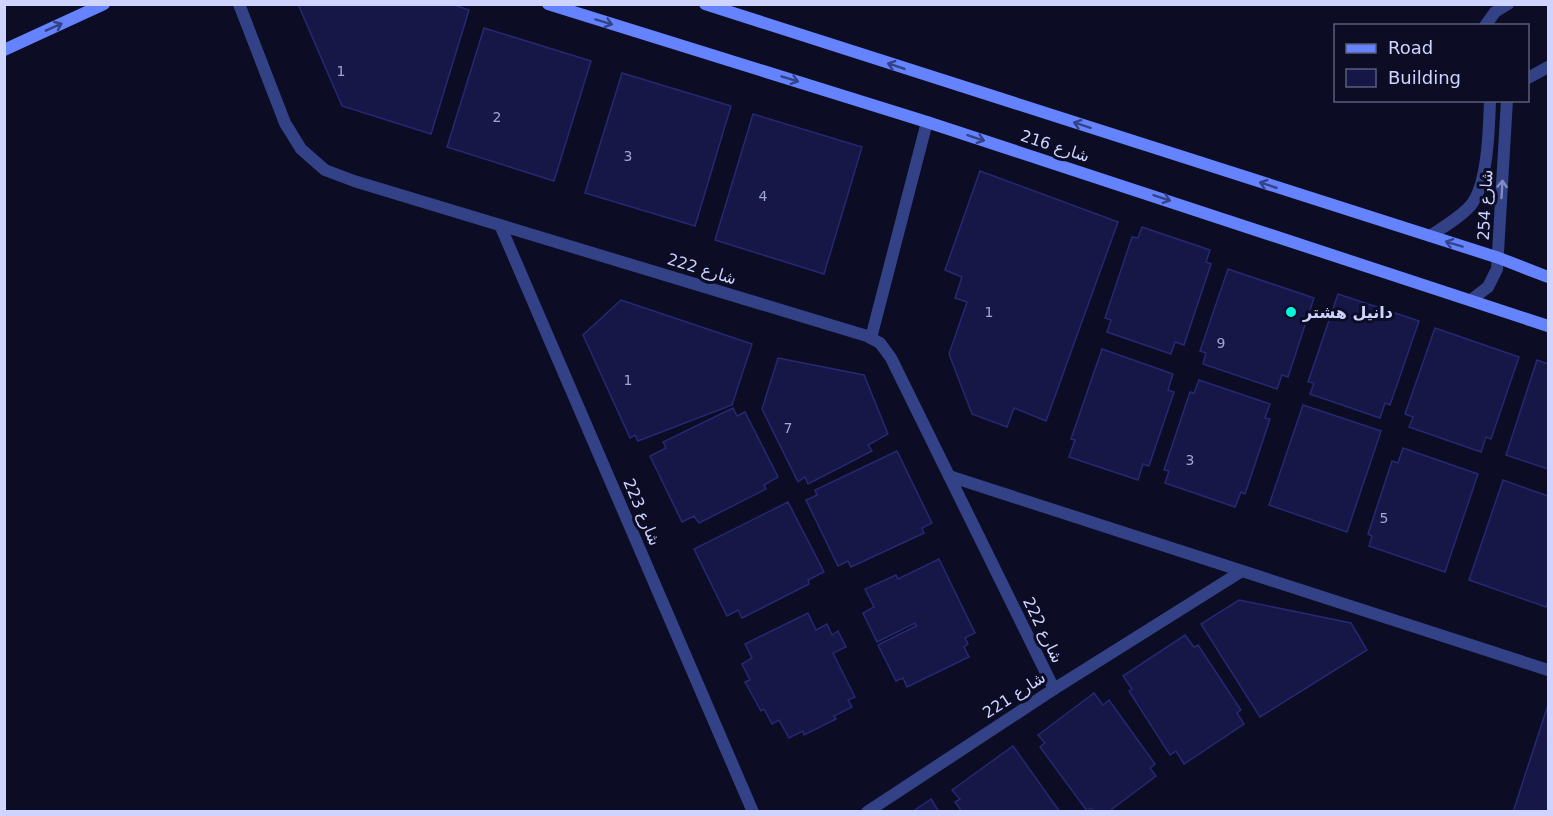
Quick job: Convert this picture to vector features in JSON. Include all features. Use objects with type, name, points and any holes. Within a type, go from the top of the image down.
[{"type":"main road","points":[[4,50],[104,4]]},
{"type":"main road","name":"شارع 216","points":[[548,4],[927,122],[1548,326]]},
{"type":"main road","name":"شارع 216","points":[[705,4],[1499,258],[1548,277]]},
{"type":"street","name":"شارع 222","points":[[239,4],[285,123],[301,150],[325,170],[872,338],[880,343],[891,358],[1054,689]]},
{"type":"street","points":[[1486,24],[1495,12],[1508,4]]},
{"type":"street","points":[[1529,77],[1548,68]]},
{"type":"street","name":"شارع 254","points":[[1430,236],[1462,213],[1477,195],[1489,138],[1490,102]]},
{"type":"street","name":"شارع 254","points":[[1471,300],[1480,294],[1494,278],[1499,258],[1507,102]]},
{"type":"street","points":[[872,338],[927,122]]},
{"type":"street","name":"شارع 223","points":[[501,225],[753,812]]},
{"type":"street","points":[[949,476],[1548,670]]},
{"type":"street","name":"شارع 221","points":[[867,812],[1054,689],[1242,571]]},
{"type":"building","points":[[298,4],[451,4],[469,10],[431,134],[342,106]]},
{"type":"building","points":[[484,28],[591,61],[554,181],[447,147]]},
{"type":"building","points":[[622,73],[731,106],[695,226],[585,193]]},
{"type":"building","points":[[753,114],[862,147],[824,274],[715,240]]},
{"type":"building","points":[[980,171],[1118,222],[1046,421],[1014,408],[1007,427],[972,414],[949,354],[967,302],[955,298],[962,277],[945,270]]},
{"type":"building","points":[[1142,227],[1210,250],[1206,262],[1211,264],[1184,345],[1175,342],[1171,354],[1107,332],[1111,320],[1105,318],[1132,237],[1138,238]]},
{"type":"building","points":[[1228,269],[1314,298],[1288,377],[1282,375],[1277,389],[1203,364],[1206,353],[1200,351]]},
{"type":"building","points":[[1338,294],[1419,321],[1390,405],[1385,403],[1380,418],[1310,394],[1314,383],[1308,382]]},
{"type":"building","points":[[621,300],[752,344],[732,405],[638,441],[635,435],[630,438],[583,335]]},
{"type":"building","points":[[1435,328],[1519,357],[1491,439],[1486,437],[1481,452],[1409,427],[1413,417],[1405,414]]},
{"type":"building","points":[[1102,349],[1173,374],[1168,390],[1174,392],[1149,466],[1143,464],[1138,480],[1069,457],[1075,440],[1071,439]]},
{"type":"building","points":[[778,358],[864,375],[888,434],[868,445],[872,451],[808,484],[805,477],[798,482],[762,409]]},
{"type":"building","points":[[1537,360],[1548,364],[1548,469],[1506,455]]},
{"type":"building","points":[[1199,380],[1270,404],[1265,418],[1270,419],[1245,494],[1241,492],[1235,507],[1165,483],[1169,471],[1164,470],[1190,392],[1194,393]]},
{"type":"building","points":[[1303,405],[1381,431],[1347,532],[1269,505]]},
{"type":"building","points":[[733,408],[737,416],[745,412],[778,477],[764,485],[766,489],[699,523],[694,516],[682,522],[650,456],[666,448],[663,442]]},
{"type":"building","points":[[1403,448],[1478,474],[1445,572],[1369,546],[1372,536],[1368,534],[1392,461],[1398,463]]},
{"type":"building","points":[[897,451],[932,523],[922,528],[924,533],[851,567],[848,561],[838,566],[806,500],[817,495],[815,490]]},
{"type":"building","points":[[1503,480],[1548,496],[1548,600],[1546,607],[1469,580]]},
{"type":"building","points":[[788,502],[824,572],[808,580],[809,584],[742,618],[738,610],[727,616],[694,549]]},
{"type":"building","points":[[939,559],[975,633],[965,638],[968,644],[964,647],[969,657],[907,687],[903,678],[896,681],[878,645],[916,626],[915,623],[877,642],[863,613],[874,607],[865,589],[896,575],[898,579]]},
{"type":"building","points":[[1239,600],[1351,623],[1367,650],[1260,717],[1201,624]]},
{"type":"building","points":[[808,613],[816,630],[827,624],[832,635],[838,631],[846,647],[833,653],[855,697],[848,700],[852,707],[834,716],[836,719],[804,735],[803,731],[789,738],[779,720],[772,724],[764,709],[761,711],[745,682],[750,680],[742,664],[752,658],[745,644]]},
{"type":"building","points":[[1185,635],[1194,647],[1198,645],[1241,710],[1237,713],[1244,724],[1184,764],[1176,751],[1170,755],[1129,691],[1132,689],[1123,676]]},
{"type":"building","points":[[1094,693],[1103,705],[1109,700],[1155,764],[1150,768],[1156,776],[1108,812],[1094,812],[1091,808],[1087,811],[1040,747],[1045,743],[1038,735]]},
{"type":"building","points":[[1548,705],[1548,812],[1513,812]]},
{"type":"building","points":[[1013,746],[1060,812],[962,812],[955,802],[960,799],[952,790]]},
{"type":"building","points":[[931,799],[939,812],[912,812]]},
{"type":"place","name":"دانيل هشتر","points":[[1291,312]]}]
